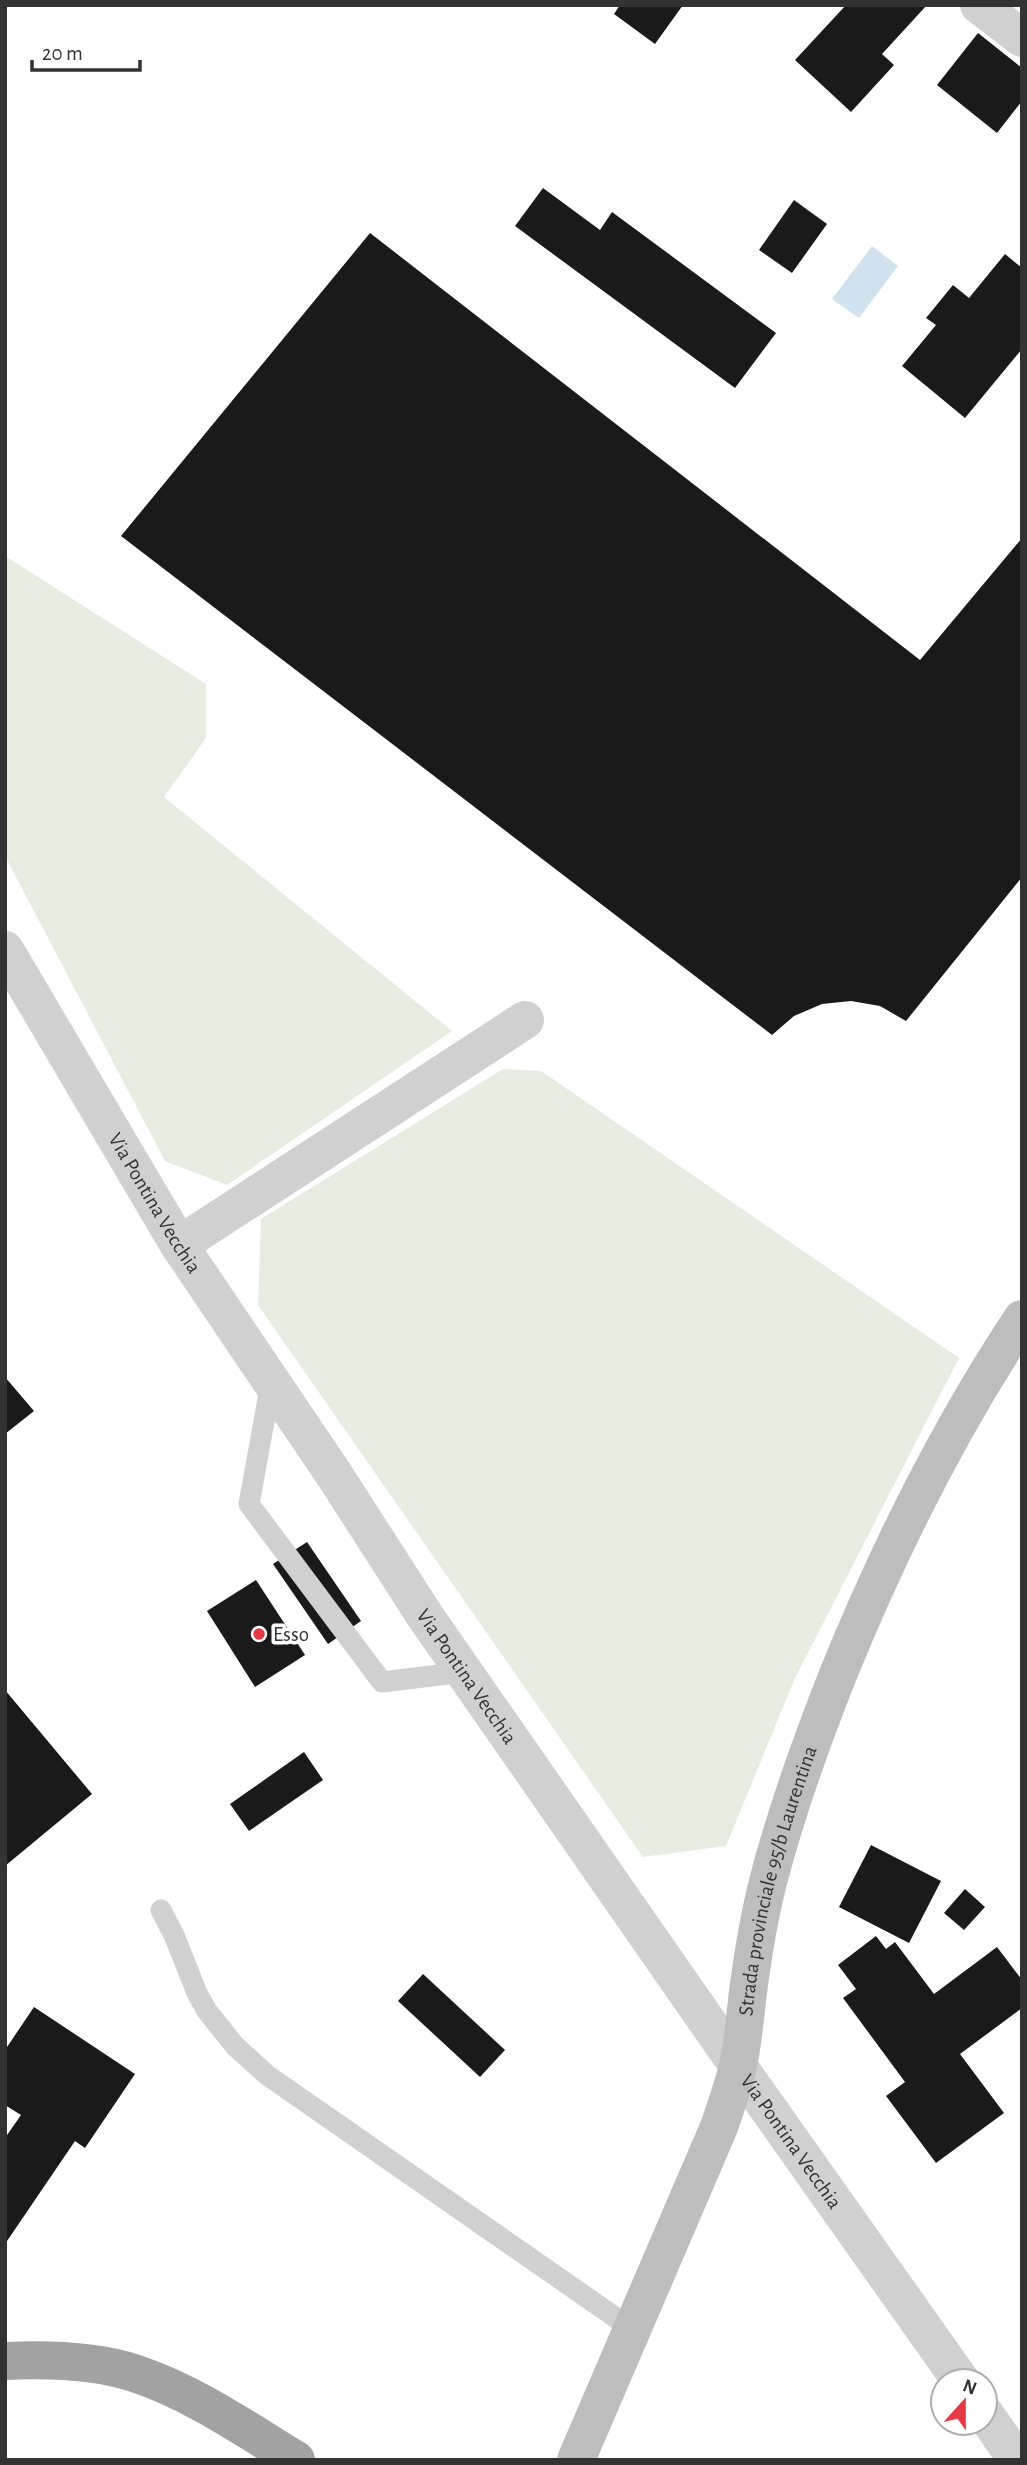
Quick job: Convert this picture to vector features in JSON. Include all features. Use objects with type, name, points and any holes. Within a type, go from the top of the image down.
[{"type":"highway","points":[[5,2361],[50,2360],[132,2372],[204,2404],[296,2460]]},
{"type":"main road","name":"Strada provinciale 95/b Laurentina","points":[[576,2460],[719,2127],[738,2066],[759,1919],[800,1773],[849,1648],[901,1531],[957,1423],[1022,1319]]},
{"type":"street","points":[[979,5],[1022,38]]},
{"type":"street","name":"Via Pontina Vecchia","points":[[5,950],[180,1245],[464,1672],[951,2367]]},
{"type":"street","points":[[180,1245],[525,1020]]},
{"type":"street","points":[[999,2434],[1017,2460]]},
{"type":"lane","points":[[271,1380],[249,1504],[382,1682],[464,1672]]},
{"type":"lane","points":[[160,1910],[174,1935],[207,2011],[235,2046],[259,2068],[302,2102],[434,2189],[632,2329]]},
{"type":"shaded area","points":[[5,556],[206,684],[206,738],[164,797],[452,1031],[227,1185],[165,1161],[5,856]]},
{"type":"shaded area","points":[[503,1069],[541,1071],[959,1358],[795,1678],[726,1846],[643,1857],[258,1305],[261,1219]]},
{"type":"water","points":[[872,246],[898,266],[859,318],[832,299]]},
{"type":"building","points":[[620,5],[683,5],[655,44],[614,14]]},
{"type":"building","points":[[846,5],[927,5],[882,54],[894,65],[851,112],[795,60]]},
{"type":"building","points":[[978,33],[1022,68],[1022,101],[997,133],[937,85]]},
{"type":"building","points":[[543,188],[600,230],[612,212],[776,333],[735,388],[515,226]]},
{"type":"building","points":[[794,200],[827,224],[792,273],[759,250]]},
{"type":"building","points":[[370,233],[920,660],[1022,538],[1022,877],[906,1021],[880,1006],[851,1001],[822,1004],[794,1016],[772,1035],[121,536]]},
{"type":"building","points":[[1005,254],[1022,268],[1022,349],[965,418],[902,366],[936,325],[926,318],[953,285],[969,298]]},
{"type":"building","points":[[5,1377],[34,1411],[5,1434]]},
{"type":"building","points":[[307,1542],[361,1621],[328,1644],[273,1564]]},
{"type":"building","points":[[256,1580],[305,1655],[255,1687],[207,1611]]},
{"type":"building","points":[[5,1690],[92,1794],[5,1866]]},
{"type":"building","points":[[304,1752],[323,1780],[249,1831],[230,1804]]},
{"type":"building","points":[[871,1845],[941,1881],[909,1943],[839,1907]]},
{"type":"building","points":[[965,1889],[985,1907],[964,1930],[944,1913]]},
{"type":"building","points":[[876,1936],[886,1949],[895,1942],[934,1994],[997,1947],[1022,1980],[1022,2008],[960,2054],[1004,2113],[936,2163],[886,2096],[905,2082],[843,1998],[856,1989],[838,1965]]},
{"type":"building","points":[[423,1974],[505,2050],[480,2077],[398,2001]]},
{"type":"building","points":[[34,2007],[135,2074],[85,2148],[75,2141],[5,2244],[5,2138],[21,2115],[5,2105],[5,2050]]},
{"type":"place","name":"Esso","points":[[259,1634]]}]
